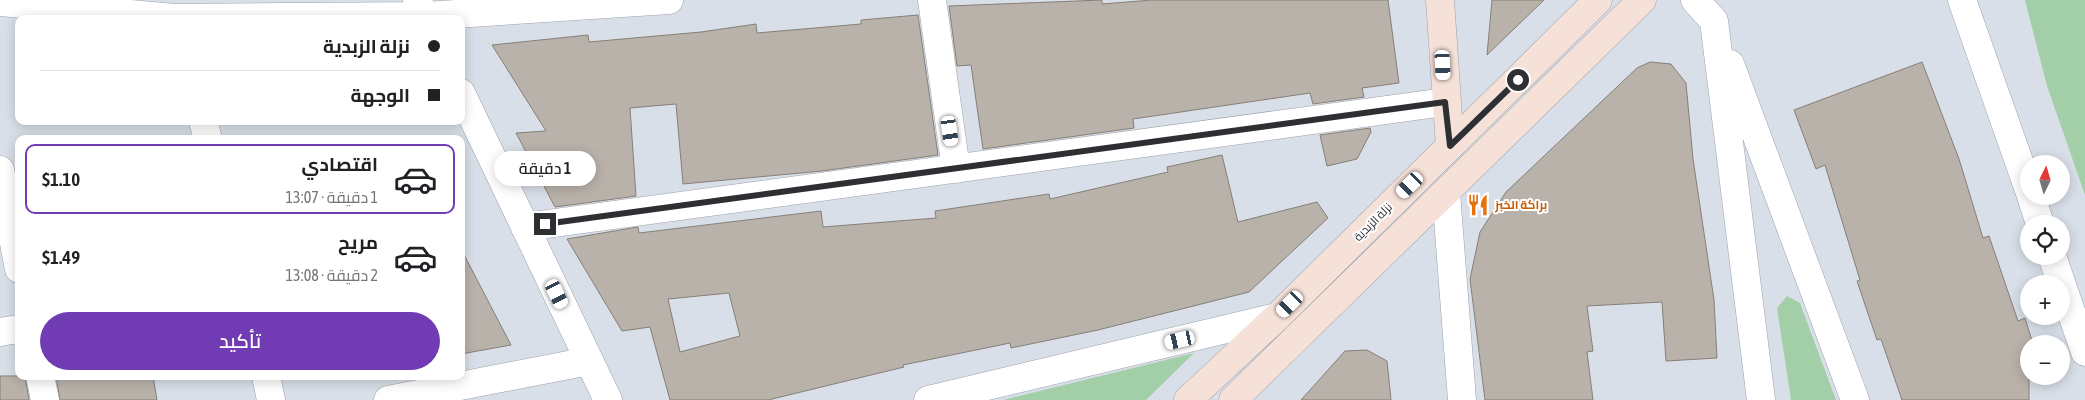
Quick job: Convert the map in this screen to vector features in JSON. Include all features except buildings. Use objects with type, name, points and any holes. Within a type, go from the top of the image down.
[{"type":"main road","points":[[1440,0],[1445,102],[1450,146]]},
{"type":"main road","name":"نزلة الزبدية","points":[[1188,400],[1277,317],[1598,0]]},
{"type":"main road","points":[[1233,400],[1642,0]]},
{"type":"street","points":[[298,15],[422,12],[658,0]]},
{"type":"street","points":[[932,0],[956,169]]},
{"type":"street","points":[[1695,0],[1714,21],[1855,400]]},
{"type":"street","points":[[1962,0],[2020,164]]},
{"type":"street","points":[[0,2],[141,15]]},
{"type":"street","points":[[1714,21],[1761,400]]},
{"type":"street","points":[[465,101],[608,400]]},
{"type":"street","points":[[525,227],[1445,102]]},
{"type":"street","points":[[0,170],[15,248]]},
{"type":"street","points":[[1446,193],[1462,400]]},
{"type":"street","points":[[2055,265],[2085,352]]},
{"type":"street","points":[[928,400],[1277,317]]},
{"type":"street","points":[[0,332],[15,330]]},
{"type":"street","points":[[388,400],[589,361]]},
{"type":"street","points":[[41,380],[45,400]]},
{"type":"street","points":[[267,380],[271,400]]},
{"type":"green space","points":[[2025,0],[2085,0],[2085,195],[2047,86]]},
{"type":"green space","points":[[1787,296],[1800,303],[1836,400],[1791,400],[1777,308]]},
{"type":"green space","points":[[1194,353],[1146,400],[1003,400]]},
{"type":"place","name":"براكة الخبز","points":[[1478,205]]},
{"type":"route","points":[[545,224],[1445,102],[1450,146],[1518,80]]}]
